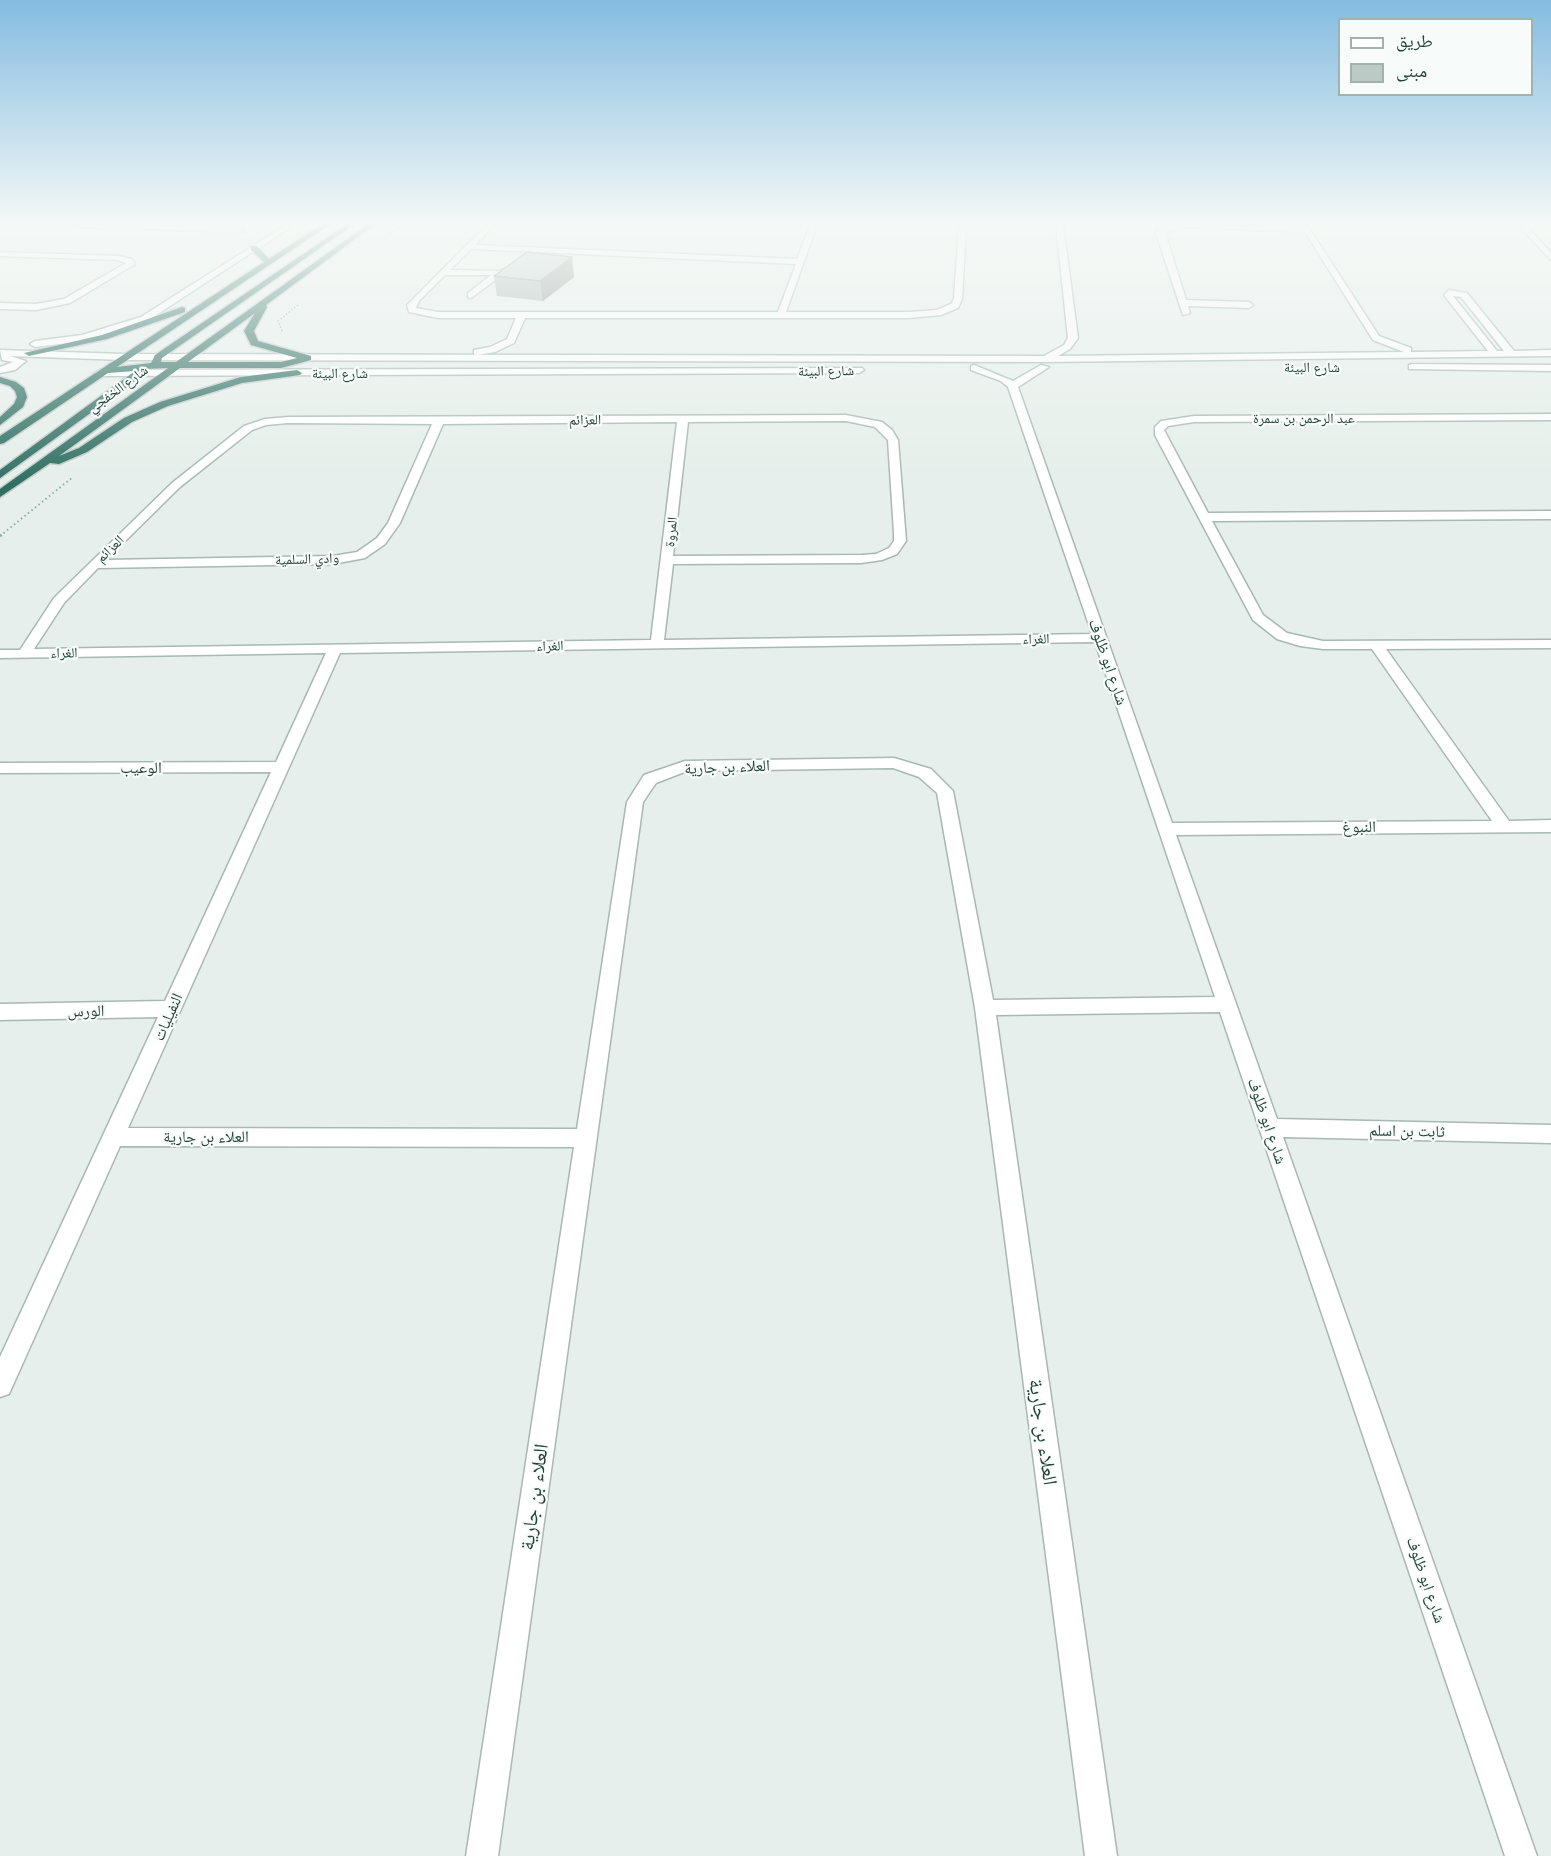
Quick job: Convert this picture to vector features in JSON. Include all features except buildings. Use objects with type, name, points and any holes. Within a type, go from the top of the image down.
[{"type":"highway","points":[[29,353],[124,332],[177,312]]},
{"type":"highway","name":"شارع الخفجي","points":[[0,441],[194,312]]},
{"type":"highway","points":[[0,475],[140,370],[226,312]]},
{"type":"highway","name":"شارع الخفجي","points":[[0,494],[252,312]]},
{"type":"highway","points":[[260,312],[249,331],[254,343],[308,358]]},
{"type":"highway","points":[[125,357],[134,360],[140,370]]},
{"type":"highway","points":[[156,361],[178,364],[280,365],[308,358]]},
{"type":"highway","points":[[156,361],[158,371],[165,374]]},
{"type":"highway","points":[[36,467],[83,450],[128,420],[164,404],[241,380],[297,373]]},
{"type":"highway","points":[[0,380],[14,384],[20,390],[22,397],[19,405],[0,422]]},
{"type":"street","points":[[0,343],[44,344],[100,333],[156,312]]},
{"type":"street","points":[[420,312],[438,315],[909,315],[935,312]]},
{"type":"street","points":[[974,368],[990,372],[1013,386],[1072,342],[1070,312]]},
{"type":"street","points":[[1359,312],[1376,338],[1402,348],[1436,355]]},
{"type":"street","points":[[1462,312],[1496,354]]},
{"type":"street","points":[[1478,312],[1512,354]]},
{"type":"street","points":[[417,359],[438,353],[485,351],[505,344],[514,337],[522,315]]},
{"type":"street","points":[[514,337],[518,345],[526,349],[573,353],[589,359]]},
{"type":"street","points":[[1073,338],[1090,350],[1124,358]]},
{"type":"street","points":[[1365,355],[1374,347],[1376,338]]},
{"type":"street","name":"شارع البيئة","points":[[0,353],[125,357],[156,361],[188,357],[589,359],[1300,367]]},
{"type":"street","name":"شارع البيئة","points":[[100,373],[140,370],[165,374],[810,371],[974,368],[1124,358],[1551,353]]},
{"type":"street","points":[[0,358],[21,361],[12,368],[0,370]]},
{"type":"street","points":[[1423,368],[1453,363],[1551,362]]},
{"type":"street","points":[[1405,367],[1551,368]]},
{"type":"street","name":"شارع ابو ظلوف","points":[[1013,386],[1521,1856]]},
{"type":"street","name":"عبد الرحمن بن سمرة","points":[[1551,417],[1194,419],[1165,423],[1159,429],[1160,435],[1258,617],[1282,636],[1300,642],[1377,645],[1551,644]]},
{"type":"street","name":"العزائم","points":[[25,653],[59,601],[176,485],[248,428],[265,422],[288,420],[438,422],[846,418],[878,424],[888,432],[893,440],[900,541],[893,551],[878,557],[668,560]]},
{"type":"street","name":"المروة","points":[[657,645],[683,419]]},
{"type":"street","name":"وادي السلمية","points":[[95,564],[333,560],[361,555],[381,541],[394,523],[438,422]]},
{"type":"street","points":[[1204,517],[1551,515]]},
{"type":"street","name":"الغراء","points":[[0,654],[1100,638]]},
{"type":"street","points":[[1377,645],[1504,826]]},
{"type":"street","name":"النفيليات","points":[[0,1385],[335,649]]},
{"type":"street","name":"العلاء بن جارية","points":[[482,1856],[635,802],[650,779],[685,766],[894,763],[925,773],[945,791],[985,1008],[1101,1856]]},
{"type":"street","name":"الوعيب","points":[[0,768],[281,767]]},
{"type":"street","name":"النبوغ","points":[[1166,829],[1551,826]]},
{"type":"street","points":[[985,1008],[1227,1004]]},
{"type":"street","name":"الورس","points":[[0,1012],[171,1010]]},
{"type":"street","name":"ثابت بن اسلم","points":[[1270,1128],[1548,1138]]},
{"type":"street","name":"العلاء بن جارية","points":[[113,1137],[586,1138]]},
{"type":"path","points":[[254,343],[285,336],[278,321],[290,312]]},
{"type":"path","points":[[0,536],[73,477]]}]
